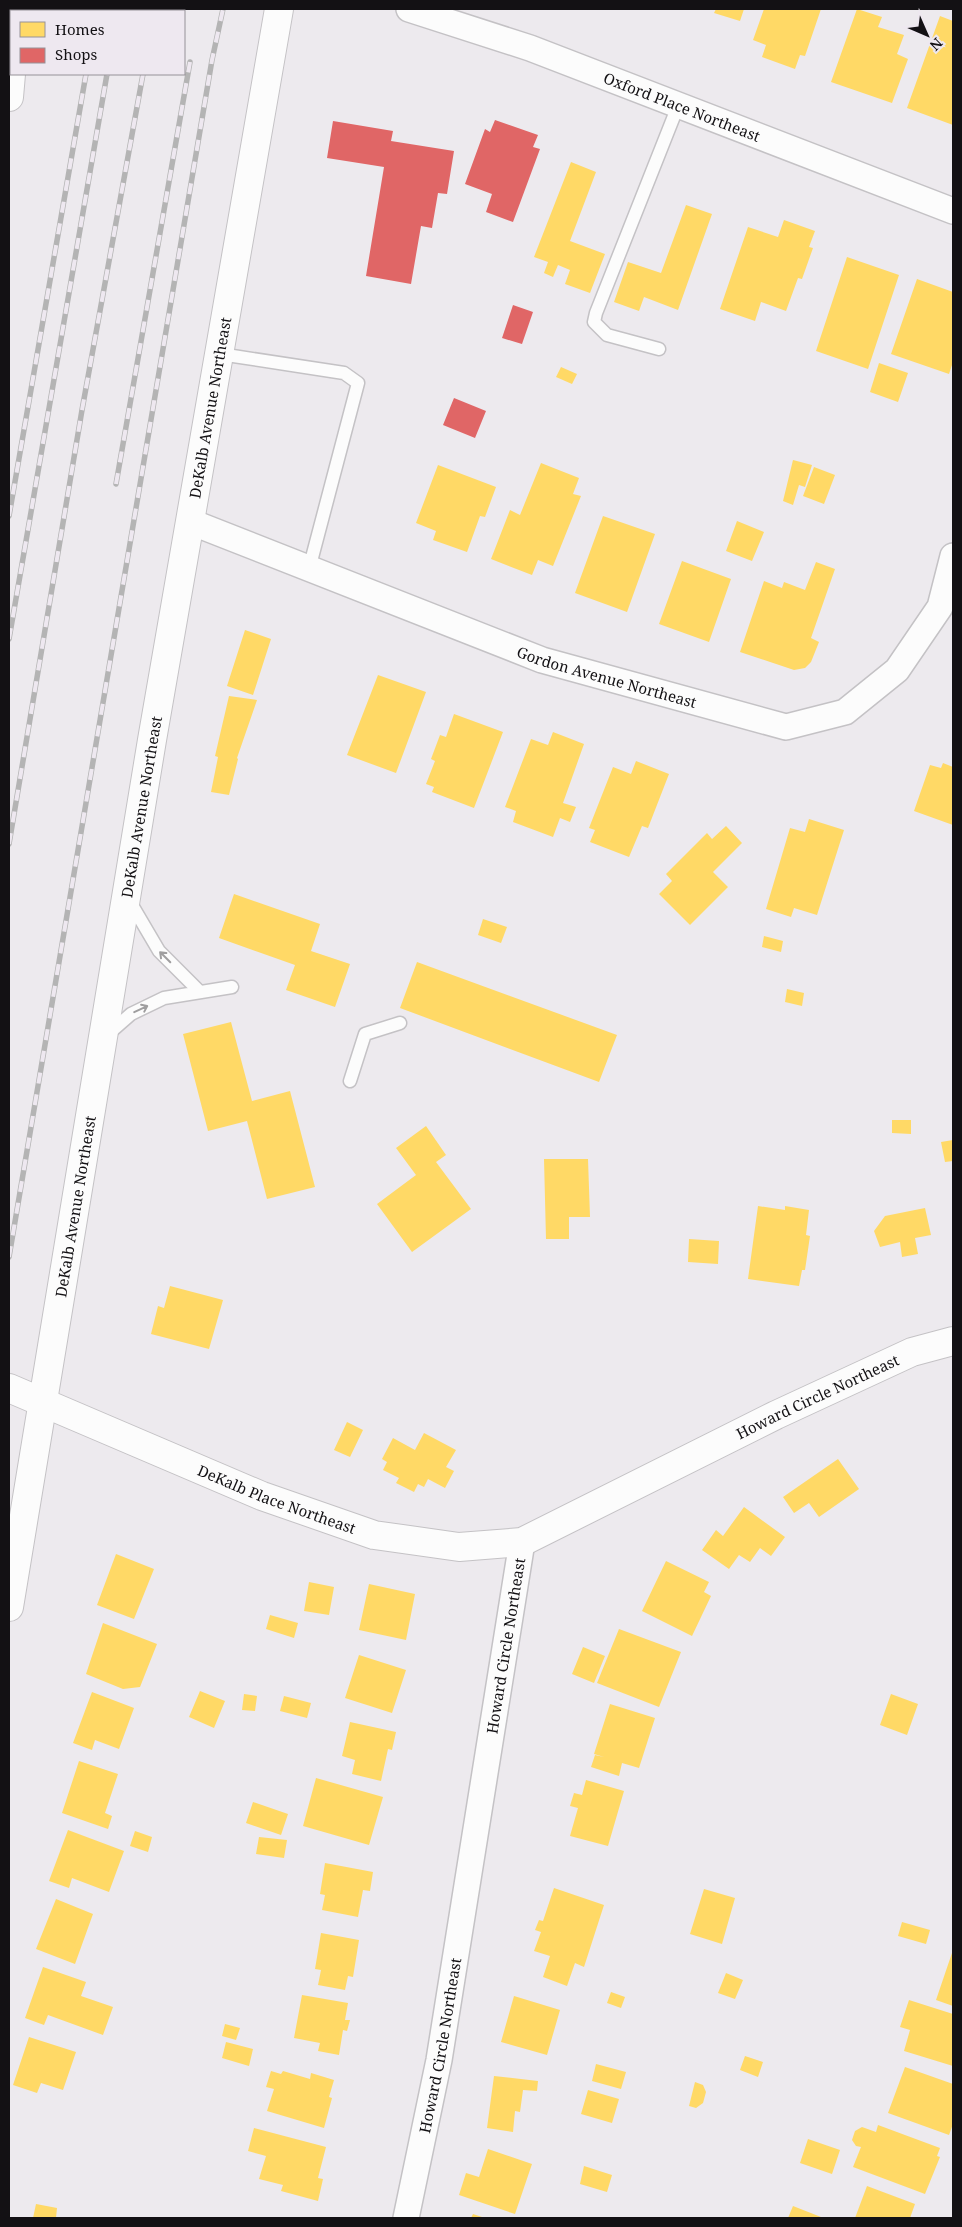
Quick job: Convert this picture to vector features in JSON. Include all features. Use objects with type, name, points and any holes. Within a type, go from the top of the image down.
[{"type":"main road","name":"DeKalb Avenue Northeast","points":[[9,1607],[127,896],[279,9]]},
{"type":"main road","points":[[9,97],[12,75]]},
{"type":"main road","name":"Howard Circle Northeast","points":[[522,1542],[776,1415],[912,1352],[953,1341]]},
{"type":"main road","name":"DeKalb Place Northeast","points":[[9,1388],[262,1496],[374,1535],[459,1547],[522,1542]]},
{"type":"street","name":"Oxford Place Northeast","points":[[409,9],[530,48],[953,211]]},
{"type":"street","name":"Gordon Avenue Northeast","points":[[191,522],[542,660],[786,727],[845,712],[897,670],[940,607],[953,556]]},
{"type":"street","name":"Howard Circle Northeast","points":[[406,2218],[439,2060],[522,1542]]},
{"type":"lane","points":[[659,349],[607,335],[594,322],[678,106]]},
{"type":"lane","points":[[220,354],[344,373],[358,383],[354,405],[309,569]]},
{"type":"lane","points":[[127,896],[159,951],[200,992]]},
{"type":"lane","points":[[103,1039],[131,1014],[164,998],[232,987]]},
{"type":"lane","points":[[350,1080],[365,1034],[400,1023]]},
{"type":"building: Homes","points":[[716,9],[744,9],[740,21],[714,13]]},
{"type":"building: Homes","points":[[764,9],[821,9],[805,56],[800,55],[795,69],[762,57],[766,45],[753,40]]},
{"type":"building: Homes","points":[[857,9],[882,17],[878,27],[904,35],[897,54],[908,59],[892,103],[831,82]]},
{"type":"building: Homes","points":[[940,16],[953,21],[953,125],[907,108]]},
{"type":"building: Homes","points":[[571,162],[596,172],[570,241],[605,254],[590,293],[565,284],[570,270],[558,265],[553,277],[544,273],[548,262],[534,257]]},
{"type":"building: Homes","points":[[686,205],[712,214],[678,310],[644,297],[639,311],[614,302],[628,262],[661,273]]},
{"type":"building: Homes","points":[[784,220],[815,231],[809,247],[813,248],[802,279],[798,278],[786,311],[761,302],[755,321],[720,309],[748,227],[778,237]]},
{"type":"building: Homes","points":[[847,257],[899,275],[868,369],[816,351]]},
{"type":"building: Homes","points":[[917,279],[953,292],[953,362],[949,374],[891,354]]},
{"type":"building: Homes","points":[[879,363],[908,373],[898,402],[870,392]]},
{"type":"building: Homes","points":[[561,367],[577,374],[572,384],[556,377]]},
{"type":"building: Homes","points":[[793,460],[812,465],[805,487],[799,485],[793,505],[783,501]]},
{"type":"building: Homes","points":[[541,463],[579,478],[573,494],[581,496],[553,566],[538,560],[532,575],[491,559],[510,510],[520,515]]},
{"type":"building: Homes","points":[[438,465],[496,487],[485,517],[480,516],[467,552],[433,540],[436,531],[416,523]]},
{"type":"building: Homes","points":[[814,467],[835,475],[824,504],[803,496]]},
{"type":"building: Homes","points":[[603,516],[655,534],[627,612],[575,593]]},
{"type":"building: Homes","points":[[737,521],[764,532],[752,561],[726,551]]},
{"type":"building: Homes","points":[[682,561],[731,579],[709,642],[659,624]]},
{"type":"building: Homes","points":[[816,562],[835,569],[811,638],[819,642],[811,662],[805,668],[794,670],[740,652],[764,581],[782,588],[784,582],[805,590]]},
{"type":"building: Homes","points":[[245,630],[271,639],[253,695],[227,686]]},
{"type":"building: Homes","points":[[378,675],[426,692],[396,773],[347,755]]},
{"type":"building: Homes","points":[[229,696],[257,700],[237,758],[229,795],[211,792],[218,757],[215,756]]},
{"type":"building: Homes","points":[[454,714],[503,732],[474,808],[432,792],[434,787],[426,784],[435,761],[431,759],[440,735],[446,737]]},
{"type":"building: Homes","points":[[553,732],[584,744],[563,803],[576,807],[570,822],[560,818],[553,837],[513,822],[516,811],[505,807],[531,739],[548,745]]},
{"type":"building: Homes","points":[[636,761],[669,774],[648,828],[642,826],[629,857],[590,842],[595,830],[589,828],[613,767],[631,774]]},
{"type":"building: Homes","points":[[943,763],[953,767],[953,825],[914,811],[930,765],[941,768]]},
{"type":"building: Homes","points":[[809,819],[844,830],[817,915],[794,908],[791,917],[766,909],[790,828],[805,832]]},
{"type":"building: Homes","points":[[726,826],[742,843],[713,872],[728,887],[690,925],[659,894],[672,881],[666,874],[707,833],[712,839]]},
{"type":"building: Homes","points":[[234,894],[320,924],[311,951],[350,964],[335,1007],[286,990],[295,965],[219,938]]},
{"type":"building: Homes","points":[[483,919],[507,927],[501,943],[478,935]]},
{"type":"building: Homes","points":[[764,936],[783,941],[781,952],[762,947]]},
{"type":"building: Homes","points":[[417,962],[617,1035],[599,1082],[400,1008]]},
{"type":"building: Homes","points":[[787,989],[804,993],[802,1006],[785,1002]]},
{"type":"building: Homes","points":[[231,1022],[252,1101],[290,1091],[315,1187],[267,1199],[247,1121],[208,1131],[183,1034]]},
{"type":"building: Homes","points":[[892,1120],[911,1120],[911,1134],[892,1133]]},
{"type":"building: Homes","points":[[426,1126],[446,1155],[436,1162],[471,1209],[412,1252],[377,1204],[416,1175],[396,1148]]},
{"type":"building: Homes","points":[[953,1140],[953,1161],[945,1162],[941,1142]]},
{"type":"building: Homes","points":[[544,1159],[588,1159],[590,1217],[569,1217],[569,1239],[546,1239]]},
{"type":"building: Homes","points":[[758,1206],[785,1210],[785,1206],[809,1210],[806,1235],[810,1236],[805,1270],[802,1270],[799,1286],[748,1279]]},
{"type":"building: Homes","points":[[925,1208],[931,1235],[915,1238],[918,1254],[902,1257],[900,1242],[880,1247],[874,1231],[885,1216]]},
{"type":"building: Homes","points":[[689,1239],[719,1241],[718,1264],[688,1262]]},
{"type":"building: Homes","points":[[170,1286],[223,1300],[209,1349],[151,1334],[158,1306],[164,1308]]},
{"type":"building: Homes","points":[[347,1422],[363,1430],[350,1457],[334,1450]]},
{"type":"building: Homes","points":[[424,1433],[456,1450],[446,1467],[454,1471],[445,1488],[428,1479],[424,1487],[418,1484],[414,1492],[396,1483],[399,1478],[383,1470],[387,1462],[382,1459],[393,1438],[415,1450]]},
{"type":"building: Homes","points":[[838,1459],[859,1489],[819,1517],[809,1503],[794,1513],[783,1497]]},
{"type":"building: Homes","points":[[744,1507],[785,1537],[771,1556],[760,1548],[750,1562],[739,1555],[729,1569],[702,1550],[716,1530],[723,1536]]},
{"type":"building: Homes","points":[[116,1554],[154,1569],[134,1619],[97,1605]]},
{"type":"building: Homes","points":[[666,1561],[709,1582],[704,1592],[711,1596],[692,1636],[642,1611]]},
{"type":"building: Homes","points":[[309,1582],[334,1587],[329,1615],[304,1611]]},
{"type":"building: Homes","points":[[369,1584],[415,1594],[406,1640],[359,1630]]},
{"type":"building: Homes","points":[[270,1615],[298,1623],[294,1638],[266,1629]]},
{"type":"building: Homes","points":[[103,1623],[157,1644],[140,1687],[123,1689],[86,1674]]},
{"type":"building: Homes","points":[[619,1629],[681,1652],[659,1707],[597,1683]]},
{"type":"building: Homes","points":[[583,1647],[605,1656],[594,1683],[572,1674]]},
{"type":"building: Homes","points":[[359,1655],[406,1670],[392,1713],[345,1698]]},
{"type":"building: Homes","points":[[200,1691],[225,1701],[214,1728],[189,1717]]},
{"type":"building: Homes","points":[[92,1692],[134,1708],[119,1749],[95,1740],[92,1750],[73,1743]]},
{"type":"building: Homes","points":[[244,1694],[257,1696],[255,1711],[242,1710]]},
{"type":"building: Homes","points":[[891,1694],[918,1704],[907,1735],[880,1725]]},
{"type":"building: Homes","points":[[284,1696],[311,1703],[307,1718],[280,1711]]},
{"type":"building: Homes","points":[[610,1704],[655,1718],[639,1768],[622,1763],[619,1776],[591,1767],[595,1755],[604,1757],[594,1754]]},
{"type":"building: Homes","points":[[350,1722],[396,1732],[392,1750],[388,1749],[381,1781],[352,1774],[355,1760],[342,1756]]},
{"type":"building: Homes","points":[[79,1761],[118,1774],[105,1813],[112,1816],[108,1829],[62,1813]]},
{"type":"building: Homes","points":[[316,1778],[383,1797],[369,1845],[303,1826]]},
{"type":"building: Homes","points":[[586,1780],[624,1791],[608,1846],[570,1836],[578,1808],[570,1806],[574,1793],[582,1795]]},
{"type":"building: Homes","points":[[253,1802],[288,1814],[281,1835],[246,1823]]},
{"type":"building: Homes","points":[[68,1830],[124,1851],[109,1892],[72,1878],[69,1888],[49,1881]]},
{"type":"building: Homes","points":[[135,1831],[152,1837],[148,1852],[130,1846]]},
{"type":"building: Homes","points":[[259,1837],[287,1840],[284,1858],[256,1854]]},
{"type":"building: Homes","points":[[325,1863],[373,1872],[370,1891],[363,1890],[358,1917],[322,1910],[325,1895],[320,1894]]},
{"type":"building: Homes","points":[[554,1888],[604,1905],[584,1967],[575,1963],[567,1986],[543,1977],[550,1956],[534,1951],[541,1932],[535,1930],[539,1920],[543,1921]]},
{"type":"building: Homes","points":[[704,1889],[735,1898],[722,1944],[690,1934]]},
{"type":"building: Homes","points":[[56,1899],[93,1914],[75,1964],[36,1949]]},
{"type":"building: Homes","points":[[902,1922],[930,1930],[926,1944],[898,1936]]},
{"type":"building: Homes","points":[[321,1933],[359,1940],[353,1977],[348,1976],[345,1990],[318,1985],[321,1970],[315,1969]]},
{"type":"building: Homes","points":[[953,1950],[953,2006],[936,2000]]},
{"type":"building: Homes","points":[[43,1967],[86,1982],[81,1996],[113,2007],[103,2035],[48,2015],[44,2025],[25,2018]]},
{"type":"building: Homes","points":[[726,1973],[743,1980],[735,1999],[718,1993]]},
{"type":"building: Homes","points":[[611,1992],[625,1997],[621,2008],[607,2003]]},
{"type":"building: Homes","points":[[302,1995],[348,2003],[345,2020],[350,2020],[347,2031],[343,2030],[339,2055],[318,2051],[320,2043],[294,2038]]},
{"type":"building: Homes","points":[[514,1996],[560,2010],[547,2055],[501,2042]]},
{"type":"building: Homes","points":[[909,2000],[953,2014],[953,2066],[904,2051],[910,2030],[900,2027]]},
{"type":"building: Homes","points":[[225,2024],[240,2028],[236,2040],[222,2036]]},
{"type":"building: Homes","points":[[29,2037],[76,2052],[63,2090],[41,2083],[37,2093],[13,2085]]},
{"type":"building: Homes","points":[[226,2042],[253,2049],[249,2066],[222,2058]]},
{"type":"building: Homes","points":[[745,2056],[763,2062],[758,2077],[740,2070]]},
{"type":"building: Homes","points":[[596,2064],[626,2072],[621,2089],[592,2081]]},
{"type":"building: Homes","points":[[905,2067],[953,2084],[953,2124],[949,2135],[888,2113]]},
{"type":"building: Homes","points":[[271,2071],[281,2074],[283,2071],[310,2079],[311,2073],[334,2080],[329,2097],[332,2098],[324,2128],[267,2111],[274,2089],[266,2087]]},
{"type":"building: Homes","points":[[494,2076],[538,2081],[537,2091],[523,2090],[520,2112],[515,2111],[513,2132],[487,2128]]},
{"type":"building: Homes","points":[[695,2082],[703,2085],[706,2092],[703,2103],[696,2108],[689,2106]]},
{"type":"building: Homes","points":[[588,2090],[619,2099],[612,2123],[581,2114]]},
{"type":"building: Homes","points":[[878,2125],[940,2148],[937,2156],[940,2157],[925,2194],[853,2167],[861,2147],[856,2146],[852,2140],[855,2131],[862,2127],[876,2132]]},
{"type":"building: Homes","points":[[254,2128],[326,2147],[318,2178],[323,2179],[318,2201],[281,2191],[283,2185],[259,2179],[266,2156],[248,2151]]},
{"type":"building: Homes","points":[[808,2139],[840,2150],[832,2174],[800,2163]]},
{"type":"building: Homes","points":[[488,2149],[532,2164],[515,2214],[459,2195],[466,2173],[479,2177]]},
{"type":"building: Homes","points":[[584,2166],[612,2175],[607,2192],[580,2184]]},
{"type":"building: Homes","points":[[867,2186],[915,2204],[910,2218],[855,2218]]},
{"type":"building: Homes","points":[[36,2204],[57,2208],[56,2218],[33,2218]]},
{"type":"building: Homes","points":[[793,2206],[821,2217],[788,2218]]},
{"type":"building: Homes","points":[[473,2214],[485,2218],[471,2218]]},
{"type":"building: Shops","points":[[495,120],[538,135],[533,147],[540,149],[513,222],[486,212],[492,194],[465,184],[485,129],[490,132]]},
{"type":"building: Shops","points":[[333,121],[393,131],[391,141],[454,151],[447,194],[438,193],[432,228],[421,226],[411,284],[366,276],[384,167],[327,158]]},
{"type":"building: Shops","points":[[513,305],[533,312],[522,344],[502,338]]},
{"type":"building: Shops","points":[[454,398],[486,411],[475,438],[443,425]]},
{"type":"railway","points":[[9,1257],[212,60],[223,9]]},
{"type":"railway","points":[[116,484],[190,62]]},
{"type":"railway","points":[[9,516],[86,75]]},
{"type":"railway","points":[[9,639],[107,75]]},
{"type":"railway","points":[[9,844],[82,410],[143,75]]}]
